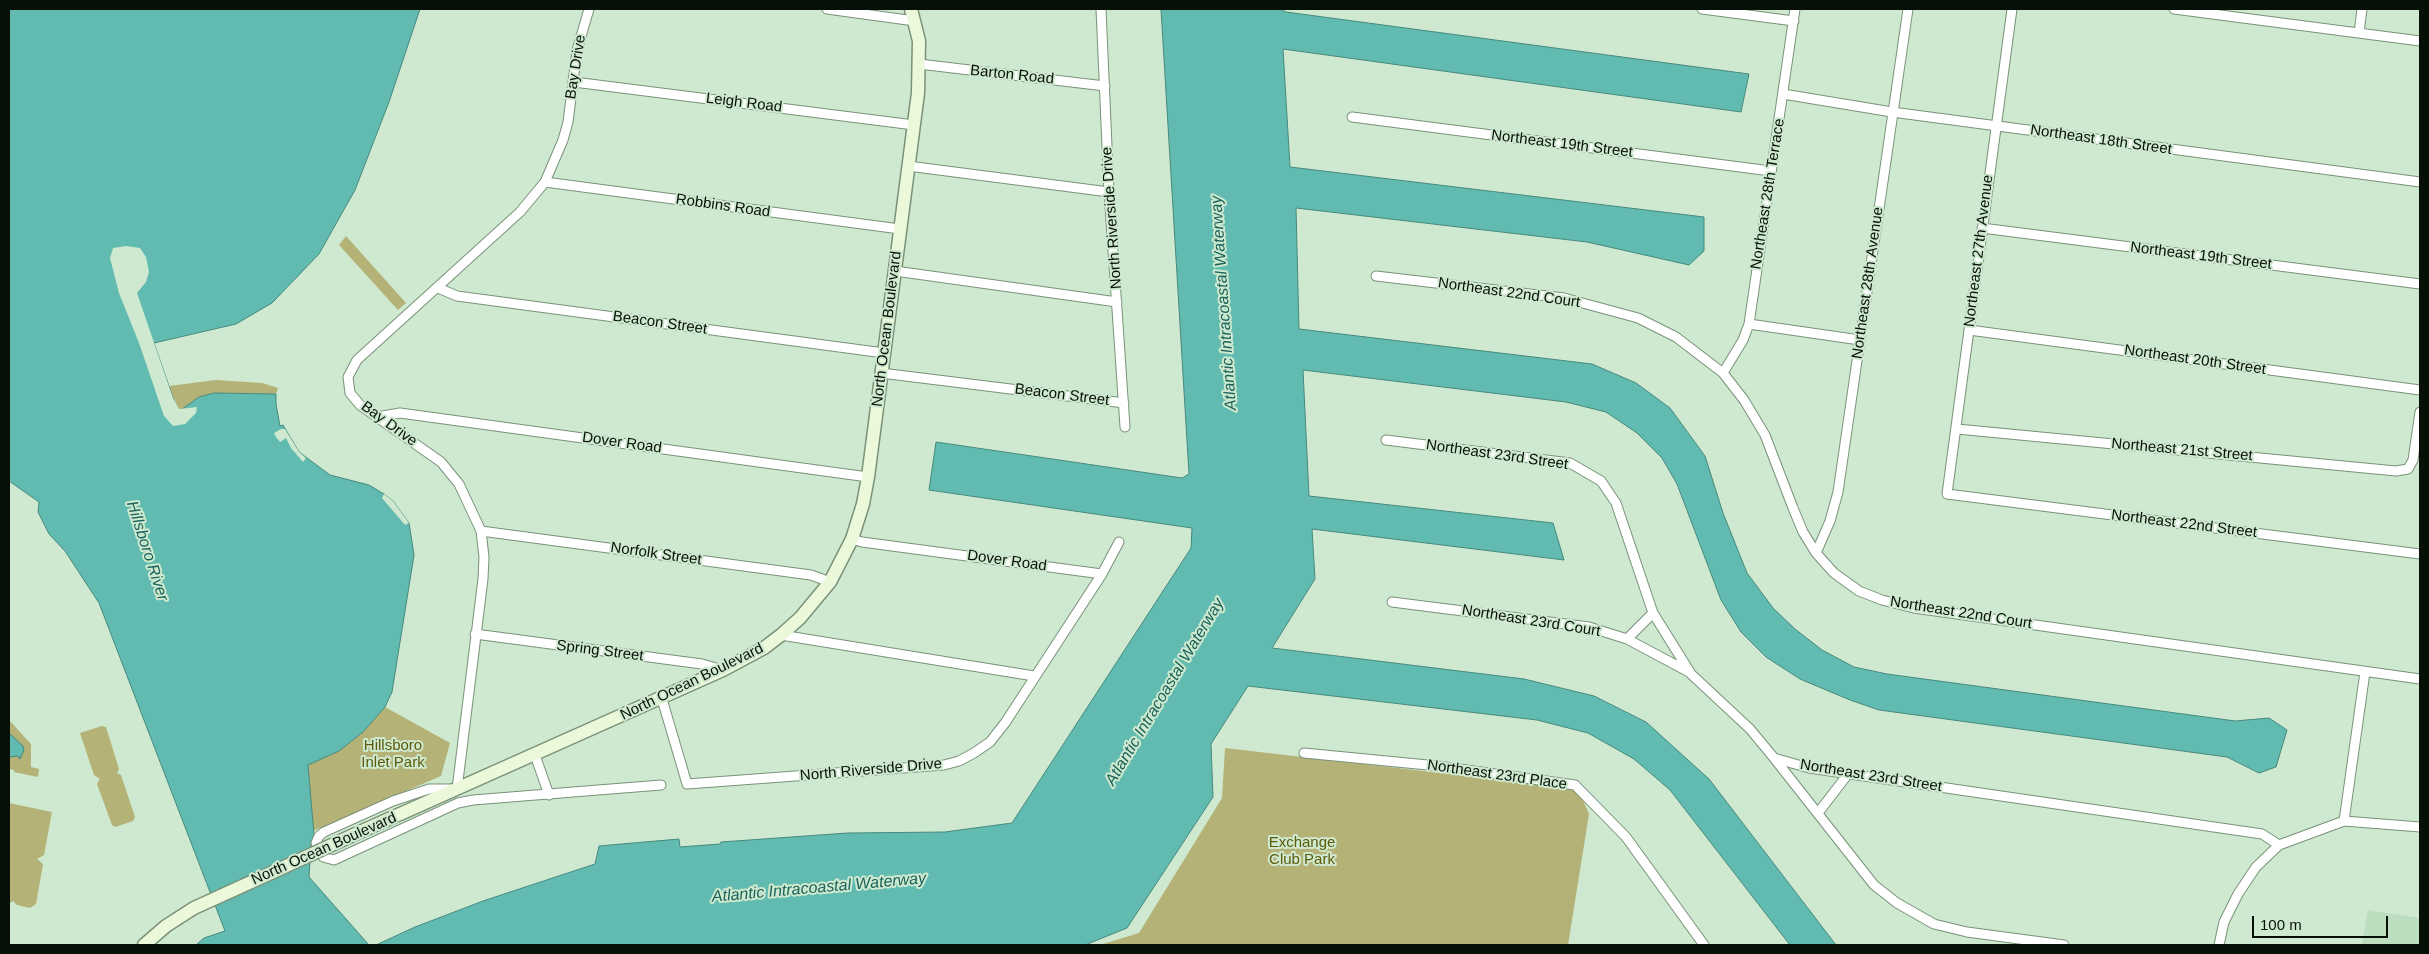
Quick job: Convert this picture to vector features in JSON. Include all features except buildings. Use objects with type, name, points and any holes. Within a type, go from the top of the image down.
[{"type":"main road","name":"North Ocean Boulevard","points":[[144,945],[166,926],[194,908],[362,830],[662,699],[723,670],[764,648],[806,612],[830,582],[852,539],[863,504],[868,477],[914,125],[919,64],[913,15]]},
{"type":"street","name":"Bay Drive","points":[[457,789],[483,579],[484,557],[481,531],[460,484],[441,462],[360,405],[350,393],[348,377],[357,360],[520,212],[546,182],[563,140],[574,82],[577,50],[589,9]]},
{"type":"street","points":[[827,9],[913,15]]},
{"type":"street","name":"North Riverside Drive","points":[[1101,9],[1109,192],[1125,427]]},
{"type":"street","points":[[1702,9],[1794,21]]},
{"type":"street","name":"Northeast 28th Terrace","points":[[1723,373],[1743,340],[1749,324],[1795,9]]},
{"type":"street","name":"Northeast 28th Avenue","points":[[1816,553],[1830,521],[1838,492],[1908,9]]},
{"type":"street","name":"Northeast 27th Avenue","points":[[1948,494],[1995,126],[2012,9]]},
{"type":"street","points":[[2174,9],[2420,41]]},
{"type":"street","points":[[2256,19],[2257,9]]},
{"type":"street","points":[[2359,33],[2362,9]]},
{"type":"street","name":"Barton Road","points":[[919,64],[1105,86]]},
{"type":"street","name":"Leigh Road","points":[[574,82],[914,125]]},
{"type":"street","name":"Northeast 18th Street","points":[[1783,94],[1892,112],[2420,182]]},
{"type":"street","name":"Northeast 19th Street","points":[[1352,117],[1771,172]]},
{"type":"street","points":[[908,166],[1109,192]]},
{"type":"street","name":"Robbins Road","points":[[546,182],[900,229]]},
{"type":"street","name":"Northeast 19th Street","points":[[1982,228],[2420,284]]},
{"type":"street","points":[[895,270],[1117,302]]},
{"type":"street","name":"Northeast 22nd Court","points":[[1376,276],[1564,298],[1638,318],[1676,337],[1723,373],[1744,400],[1765,436],[1792,508],[1803,532],[1816,553],[1834,573],[1859,591],[1882,600],[1914,608],[2420,679]]},
{"type":"street","name":"Beacon Street","points":[[438,288],[458,296],[884,353]]},
{"type":"street","points":[[1749,324],[1860,340]]},
{"type":"street","name":"Northeast 20th Street","points":[[1969,330],[2420,390]]},
{"type":"street","name":"Beacon Street","points":[[882,373],[1124,403]]},
{"type":"street","name":"Northeast 21st Street","points":[[1956,429],[2396,471],[2408,469],[2413,460],[2420,412]]},
{"type":"street","name":"Dover Road","points":[[377,417],[400,413],[868,477]]},
{"type":"street","name":"Northeast 23rd Street","points":[[1386,440],[1543,458],[1570,463],[1588,471],[1601,481],[1616,503],[1652,613],[1691,674],[1750,729],[1774,758],[1809,768],[2262,834],[2279,845]]},
{"type":"street","name":"Northeast 22nd Street","points":[[1948,494],[2420,554]]},
{"type":"street","name":"Norfolk Street","points":[[481,531],[811,575],[830,582]]},
{"type":"street","name":"Dover Road","points":[[852,539],[862,542],[1102,574]]},
{"type":"street","name":"North Riverside Drive","points":[[662,699],[687,784],[944,765],[959,761],[990,742],[1005,723],[1102,574],[1119,542]]},
{"type":"street","name":"Northeast 23rd Court","points":[[1392,602],[1588,627],[1627,639],[1691,674]]},
{"type":"street","points":[[1627,639],[1652,613]]},
{"type":"street","name":"Spring Street","points":[[475,634],[702,664],[723,670]]},
{"type":"street","points":[[781,635],[1034,676]]},
{"type":"street","points":[[2344,821],[2366,672]]},
{"type":"street","name":"Northeast 23rd Place","points":[[1304,752],[1438,766],[1575,785],[1626,838],[1704,945]]},
{"type":"street","points":[[535,755],[549,795]]},
{"type":"street","points":[[1774,758],[1874,885],[1897,903],[1934,924],[1967,932],[2064,945]]},
{"type":"street","points":[[1818,813],[1848,774]]},
{"type":"street","points":[[457,789],[429,789],[393,802],[324,832],[319,836],[316,843],[323,857],[334,860],[458,803],[473,800],[661,785]]},
{"type":"street","points":[[2219,945],[2224,922],[2238,894],[2256,867],[2279,845],[2344,821],[2420,827]]},
{"type":"shaded area","points":[[2368,910],[2420,918],[2420,945],[2362,945]]},
{"type":"green space","points":[[346,236],[406,303],[398,310],[339,245]]},
{"type":"green space","points":[[216,380],[262,383],[278,388],[276,394],[214,393],[199,397],[179,412],[169,386]]},
{"type":"green space","name":"Hillsboro Inlet Park","points":[[385,707],[450,743],[441,776],[313,831],[308,765],[339,751],[363,732]]},
{"type":"green space","points":[[9,720],[31,744],[31,767],[39,769],[38,777],[14,772],[14,770],[9,769]]},
{"type":"green space","points":[[102,726],[106,727],[119,769],[117,773],[121,775],[135,817],[133,821],[115,827],[112,825],[97,784],[100,779],[94,775],[80,733]]},
{"type":"green space","name":"Exchange Club Park","points":[[1225,748],[1578,789],[1589,814],[1568,945],[1100,945],[1139,933],[1222,798]]},
{"type":"green space","points":[[9,803],[52,812],[44,855],[37,859],[43,864],[36,904],[30,908],[17,905],[13,901],[9,904]]},
{"type":"water","name":"Hillsboro River","points":[[9,9],[420,9],[389,102],[355,190],[319,254],[272,303],[236,324],[154,343],[178,412],[199,397],[214,393],[276,394],[280,426],[283,425],[299,452],[330,475],[369,485],[384,494],[393,501],[409,523],[414,555],[392,692],[385,707],[363,732],[339,751],[308,765],[314,835],[311,844],[309,877],[369,945],[196,945],[204,938],[225,931],[99,603],[65,551],[49,534],[38,512],[39,502],[9,481]]},
{"type":"water","name":"Atlantic Intracoastal Waterway","points":[[1161,9],[1280,9],[1286,12],[1749,74],[1741,112],[1283,49],[1290,167],[1704,217],[1704,251],[1689,265],[1587,242],[1296,208],[1299,329],[1592,364],[1636,383],[1670,408],[1705,456],[1723,513],[1747,573],[1773,608],[1795,629],[1822,650],[1854,667],[1887,674],[2235,721],[2269,718],[2287,730],[2276,767],[2259,773],[2227,757],[1879,710],[1850,700],[1800,679],[1766,657],[1741,632],[1721,600],[1677,484],[1662,458],[1637,433],[1606,412],[1566,402],[1303,370],[1309,496],[1553,523],[1564,560],[1312,529],[1315,579],[1272,648],[1524,679],[1594,696],[1646,722],[1709,779],[1836,945],[1790,945],[1670,790],[1634,759],[1588,733],[1537,720],[1248,686],[1211,744],[1213,797],[1127,928],[1085,945],[376,945],[415,927],[483,901],[595,864],[599,846],[679,839],[680,847],[720,844],[721,842],[848,833],[945,832],[1012,823],[1191,548],[1192,528],[929,490],[936,442],[1182,478],[1189,474]]},
{"type":"water","points":[[9,733],[23,746],[24,750],[20,759],[18,756],[9,757]]},
{"type":"pier","points":[[126,246],[140,248],[146,257],[149,272],[146,282],[137,293],[173,398],[179,409],[197,407],[196,413],[185,424],[173,426],[164,416],[139,343],[119,293],[110,258],[113,248]]},
{"type":"pier","points":[[285,429],[299,452],[306,458],[303,462],[291,448],[286,438],[280,442],[276,437],[274,433]]},
{"type":"pier","points":[[384,494],[393,501],[409,523],[405,525],[382,498]]}]
